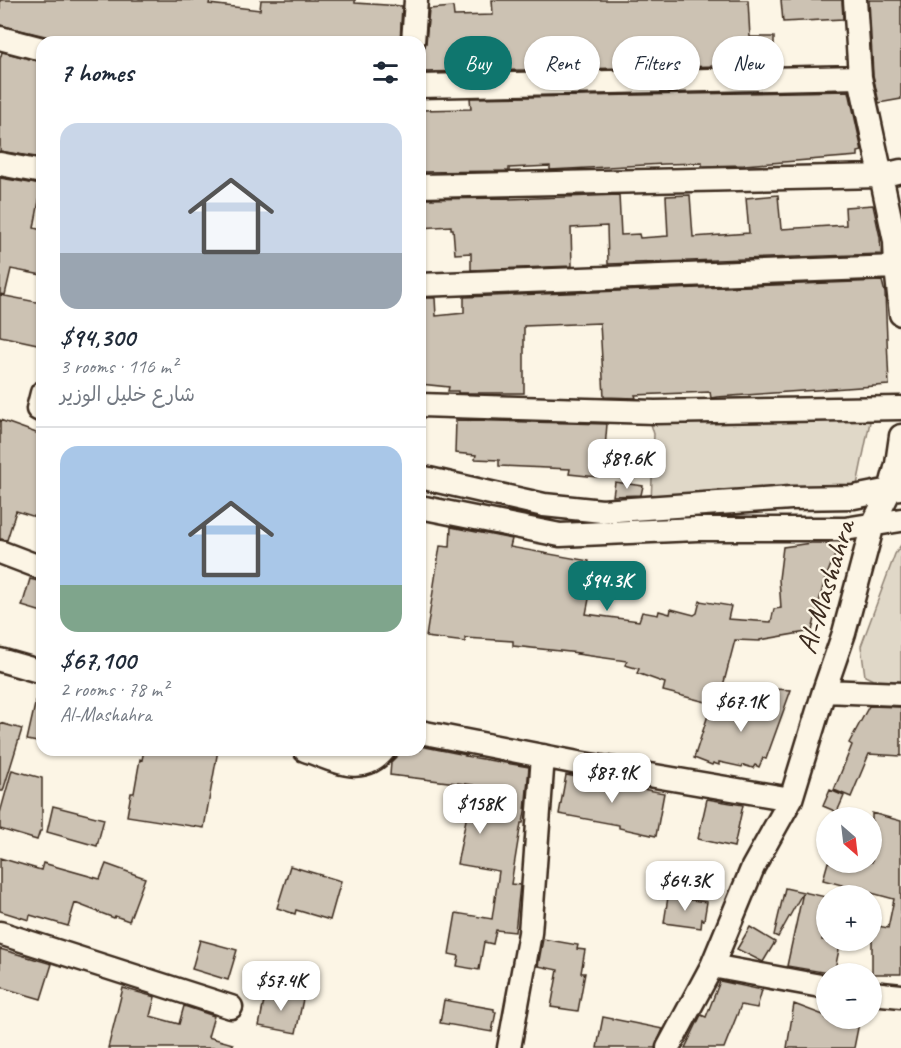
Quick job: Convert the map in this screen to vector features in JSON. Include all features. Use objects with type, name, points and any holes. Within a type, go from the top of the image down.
[{"type":"street","points":[[413,36],[416,0]]},
{"type":"street","points":[[855,0],[860,77],[891,173],[898,241],[896,267],[901,314]]},
{"type":"street","points":[[0,38],[36,47]]},
{"type":"street","points":[[426,86],[860,77]]},
{"type":"street","points":[[0,165],[36,171]]},
{"type":"street","points":[[426,186],[891,173]]},
{"type":"street","points":[[426,285],[896,267]]},
{"type":"street","points":[[426,405],[655,412],[901,408]]},
{"type":"street","name":"Al-Mashahra","points":[[668,1048],[712,966],[753,867],[791,799],[844,633],[873,525],[895,489],[901,436]]},
{"type":"street","points":[[426,478],[544,506],[602,511],[791,498],[854,497],[895,489]]},
{"type":"street","points":[[426,508],[560,535],[696,529],[845,529],[901,520]]},
{"type":"street","points":[[0,552],[36,565]]},
{"type":"street","points":[[0,660],[36,670]]},
{"type":"street","points":[[824,691],[901,694]]},
{"type":"street","points":[[426,733],[791,799]]},
{"type":"street","points":[[323,756],[353,766],[366,765],[379,756]]},
{"type":"street","points":[[509,1048],[530,933],[543,756]]},
{"type":"street","points":[[0,933],[231,1007]]},
{"type":"street","points":[[712,966],[816,985]]},
{"type":"street","points":[[882,994],[901,996]]},
{"type":"shaded area","points":[[872,412],[857,485],[651,502],[654,434],[651,424]]},
{"type":"shaded area","points":[[901,545],[901,681],[873,680],[865,676],[861,646],[895,554]]},
{"type":"building","points":[[0,0],[210,0],[209,4],[260,10],[261,0],[355,0],[355,3],[402,6],[400,36],[45,36],[0,25]]},
{"type":"building","points":[[492,0],[748,0],[750,36],[712,36],[712,66],[700,66],[700,36],[612,36],[612,68],[600,68],[600,36],[524,36],[524,70],[512,70],[512,36],[444,36],[444,72],[426,72],[429,9],[453,7],[454,16],[493,15]]},
{"type":"building","points":[[781,0],[842,0],[843,19],[783,22]]},
{"type":"building","points":[[869,0],[901,0],[901,99],[879,103],[873,75]]},
{"type":"building","points":[[2,52],[36,60],[36,157],[0,151],[0,59]]},
{"type":"building","points":[[849,91],[862,151],[858,152],[858,156],[744,165],[702,166],[702,163],[550,170],[550,166],[509,168],[509,171],[426,172],[426,110],[471,109],[470,98]]},
{"type":"building","points":[[0,178],[36,184],[34,228],[36,228],[36,274],[11,269],[5,295],[0,294]]},
{"type":"building","points":[[619,195],[621,235],[639,234],[640,238],[668,236],[666,196],[690,195],[693,237],[749,233],[746,198],[778,195],[781,229],[846,225],[845,207],[873,205],[881,254],[608,264],[607,226],[571,228],[572,266],[471,270],[471,253],[455,254],[451,226],[426,228],[426,199]]},
{"type":"building","points":[[882,281],[885,293],[889,385],[711,398],[710,392],[635,395],[636,398],[604,397],[600,323],[524,326],[524,393],[458,393],[458,391],[448,391],[449,387],[426,385],[426,298],[435,298],[436,316],[464,313],[464,297]]},
{"type":"building","points":[[0,295],[36,302],[36,344],[0,336]]},
{"type":"building","points":[[0,420],[36,433],[36,517],[16,511],[7,540],[0,539]]},
{"type":"building","points":[[456,420],[607,424],[605,448],[600,447],[597,477],[569,474],[570,469],[499,466],[499,460],[475,459],[476,455],[455,453]]},
{"type":"building","points":[[615,482],[643,486],[641,495],[613,496]]},
{"type":"building","points":[[451,527],[512,539],[510,547],[589,561],[588,568],[595,569],[586,614],[639,621],[642,612],[658,615],[659,611],[670,614],[671,609],[694,615],[697,613],[700,601],[731,606],[728,619],[771,622],[774,609],[781,608],[779,579],[783,547],[829,543],[835,555],[824,582],[812,631],[760,641],[735,640],[718,705],[663,691],[665,683],[637,673],[639,669],[625,665],[627,661],[513,646],[513,641],[465,638],[465,642],[426,637],[440,546],[450,547]]},
{"type":"building","points":[[30,579],[36,580],[36,610],[22,606]]},
{"type":"building","points":[[774,689],[791,690],[766,759],[763,758],[759,767],[743,765],[742,767],[719,762],[719,765],[713,763],[712,765],[694,758],[711,706],[773,705]]},
{"type":"building","points":[[36,700],[36,742],[27,740]]},
{"type":"building","points":[[869,706],[901,707],[901,756],[869,754],[851,797],[834,790],[852,745],[849,743]]},
{"type":"building","points":[[0,723],[22,729],[3,791],[0,791]]},
{"type":"building","points":[[426,747],[529,767],[525,811],[511,884],[520,885],[515,932],[496,930],[493,944],[484,942],[479,970],[457,966],[459,956],[449,954],[456,913],[492,919],[499,871],[457,864],[473,785],[390,775],[391,762],[397,756],[426,756]]},
{"type":"building","points":[[143,756],[217,756],[204,828],[127,816],[140,759],[142,760]]},
{"type":"building","points":[[12,770],[42,778],[42,831],[37,840],[0,829],[0,813]]},
{"type":"building","points":[[566,775],[664,793],[656,836],[619,828],[619,825],[559,814]]},
{"type":"building","points":[[830,790],[844,796],[839,807],[823,806]]},
{"type":"building","points":[[707,799],[743,805],[734,847],[698,839]]},
{"type":"building","points":[[53,806],[104,819],[97,846],[47,832]]},
{"type":"building","points":[[882,816],[901,821],[901,974],[882,974],[882,963],[872,963],[872,951],[882,951],[882,927],[888,928],[894,899],[882,896],[882,885],[842,885],[823,880],[825,873],[882,873]]},
{"type":"building","points":[[0,858],[41,870],[43,863],[100,879],[106,864],[145,878],[129,921],[115,916],[114,918],[75,903],[68,926],[30,915],[29,920],[0,911]]},
{"type":"building","points":[[290,866],[341,881],[330,920],[296,910],[295,914],[277,908]]},
{"type":"building","points":[[785,888],[816,895],[816,951],[839,951],[836,963],[816,963],[816,971],[787,966],[803,892],[778,937],[774,935]]},
{"type":"building","points":[[668,897],[707,902],[701,928],[664,923]]},
{"type":"building","points":[[750,927],[775,942],[763,962],[737,949]]},
{"type":"building","points":[[543,939],[578,945],[577,949],[585,950],[581,973],[585,973],[578,1011],[551,1007],[558,970],[538,966]]},
{"type":"building","points":[[200,940],[237,950],[228,980],[192,969]]},
{"type":"building","points":[[0,949],[52,964],[41,999],[0,987]]},
{"type":"building","points":[[720,981],[762,990],[757,1008],[741,1005],[724,1048],[685,1048],[701,1015],[706,1017]]},
{"type":"building","points":[[123,988],[155,997],[150,1016],[179,1024],[184,1006],[214,1016],[208,1037],[233,1044],[233,1048],[108,1048]]},
{"type":"building","points":[[266,991],[303,999],[296,1033],[259,1026]]},
{"type":"building","points":[[444,1000],[494,1009],[496,1012],[492,1032],[440,1023]]},
{"type":"building","points":[[794,1004],[816,1012],[816,1029],[858,1029],[854,1048],[787,1048]]},
{"type":"building","points":[[603,1017],[663,1029],[655,1048],[597,1048]]}]
